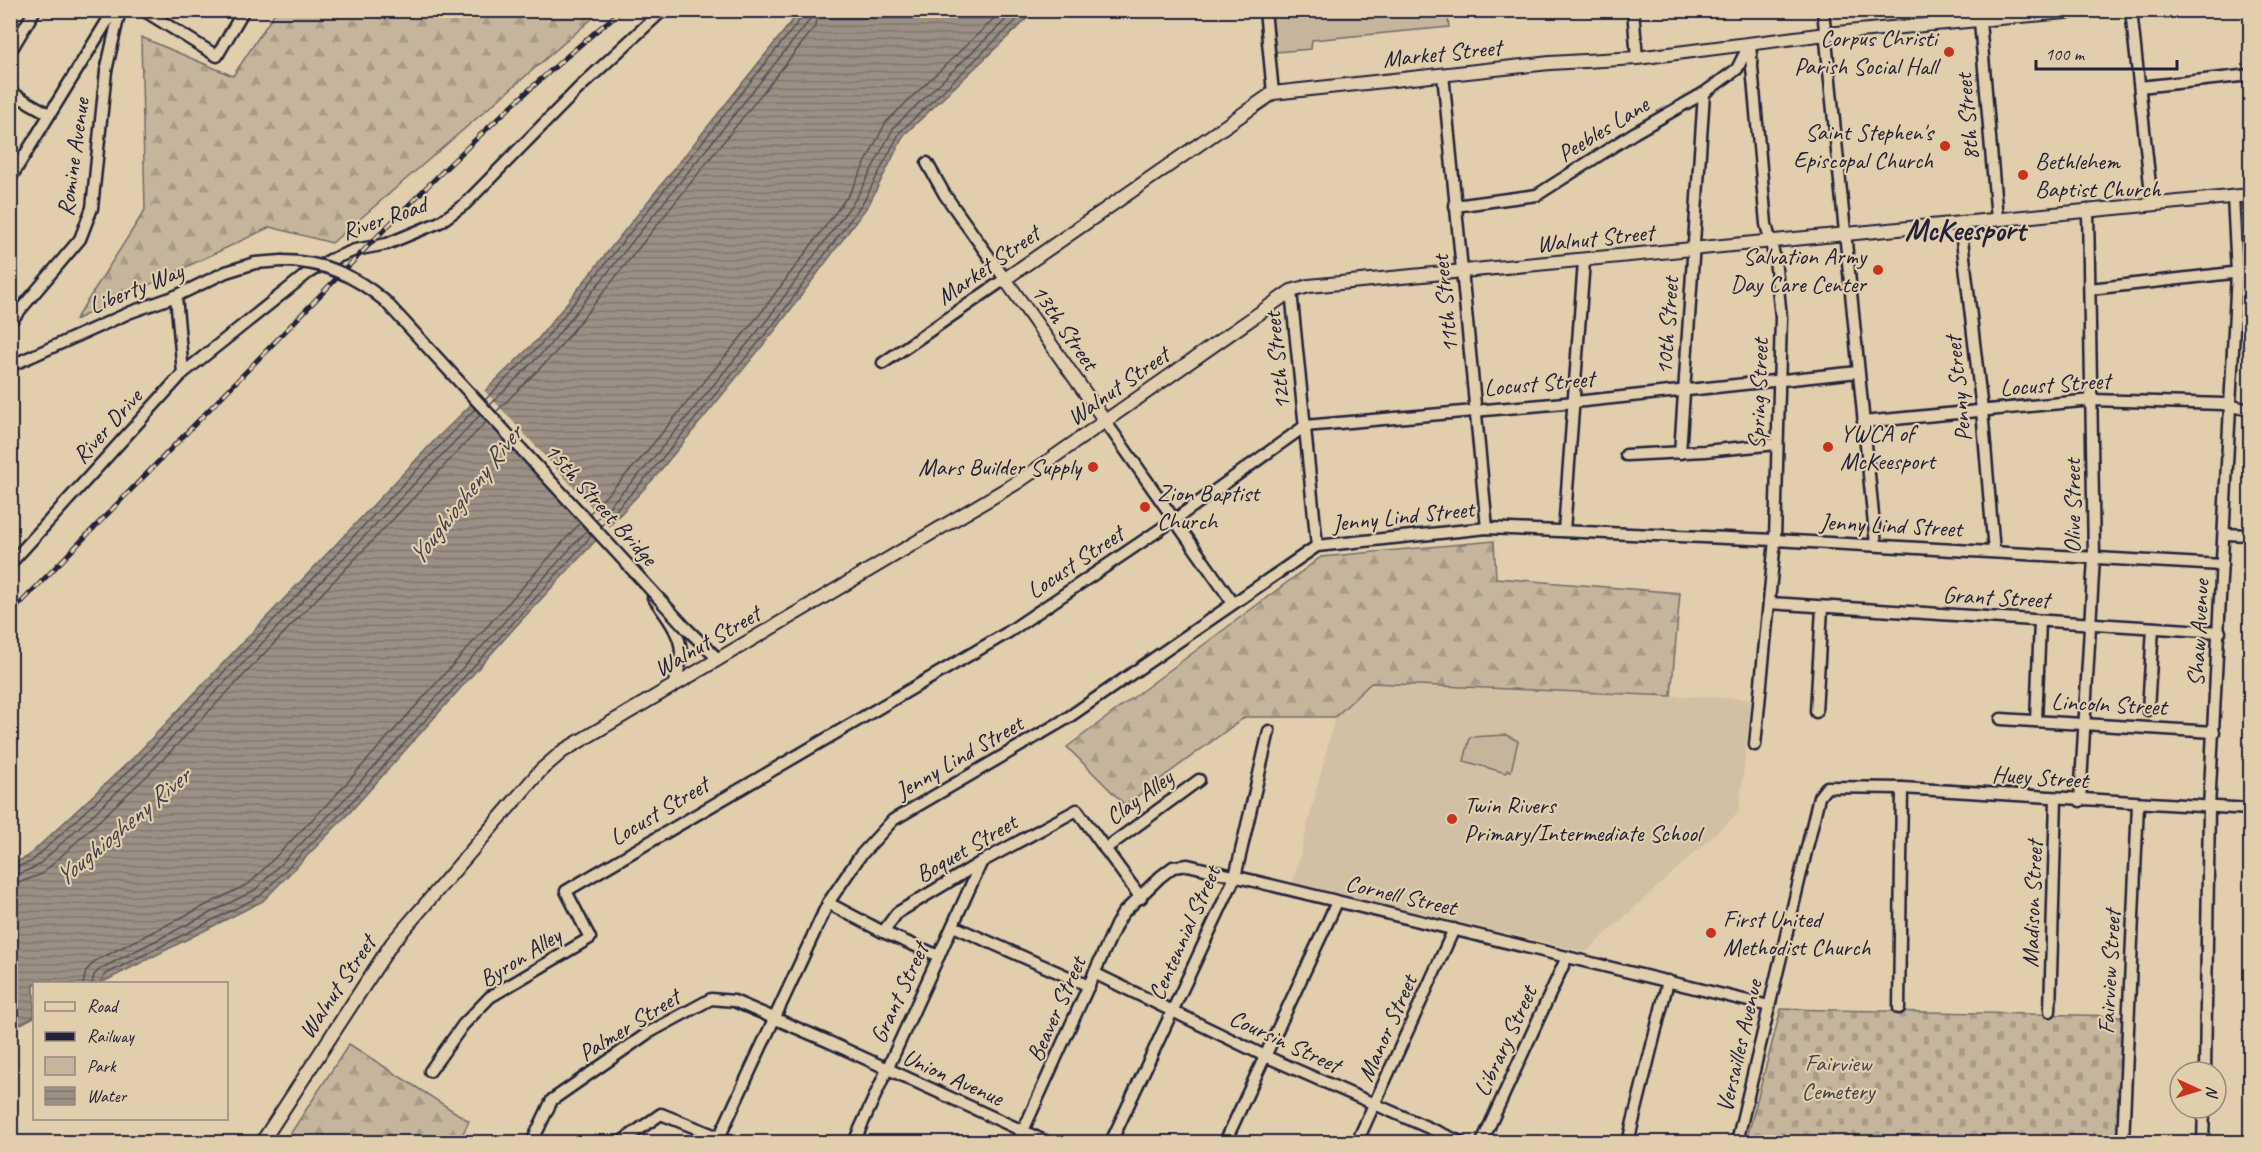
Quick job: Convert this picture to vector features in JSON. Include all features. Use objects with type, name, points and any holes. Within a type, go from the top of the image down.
[{"type":"main road","name":"Market Street","points":[[1005,279],[1273,93],[1550,63],[1637,58],[1979,16],[2087,10]]},
{"type":"main road","name":"Walnut Street","points":[[262,1143],[392,943],[541,770],[578,741],[952,523],[1018,482],[1291,291],[1309,286],[2250,195]]},
{"type":"main road","name":"13th Street","points":[[1005,279],[1105,421]]},
{"type":"street","points":[[10,52],[35,10]]},
{"type":"street","name":"Romine Avenue","points":[[10,179],[114,10]]},
{"type":"street","name":"Romine Avenue","points":[[10,322],[80,240],[87,224],[93,199],[106,71],[120,10]]},
{"type":"street","points":[[143,10],[217,56],[244,10]]},
{"type":"street","name":"River Road","points":[[183,373],[316,268],[355,250],[387,244],[440,222],[465,204],[579,88],[663,10]]},
{"type":"street","points":[[1265,10],[1273,93]]},
{"type":"street","points":[[1633,10],[1637,58]]},
{"type":"street","points":[[1823,10],[1876,545]]},
{"type":"street","points":[[2131,10],[2152,203]]},
{"type":"street","name":"8th Street","points":[[1979,16],[1997,219]]},
{"type":"street","name":"Peebles Lane","points":[[1455,206],[1537,195],[1634,133],[1704,93],[1737,69],[1749,45]]},
{"type":"street","name":"Spring Street","points":[[1749,45],[1765,212],[1781,317],[1774,540],[1755,745]]},
{"type":"street","name":"11th Street","points":[[1443,74],[1487,528]]},
{"type":"street","points":[[2140,87],[2250,75]]},
{"type":"street","points":[[10,92],[49,114]]},
{"type":"street","name":"10th Street","points":[[1680,453],[1704,93]]},
{"type":"street","name":"13th Street","points":[[927,163],[945,195],[1005,279]]},
{"type":"street","name":"Shaw Avenue","points":[[2205,1060],[2209,808],[2238,273],[2233,196]]},
{"type":"street","name":"Olive Street","points":[[2080,801],[2094,557],[2088,210]]},
{"type":"street","name":"Penny Street","points":[[1960,223],[1982,410],[1994,552]]},
{"type":"street","name":"Liberty Way","points":[[14,363],[131,312],[176,296],[226,272],[255,263],[282,261]]},
{"type":"street","name":"15th Street Bridge","points":[[282,261],[322,265],[347,274],[386,301],[640,577],[683,632],[717,659]]},
{"type":"street","points":[[1564,531],[1584,261]]},
{"type":"street","points":[[2090,289],[2250,272]]},
{"type":"street","name":"Market Street","points":[[883,363],[1005,279]]},
{"type":"street","name":"12th Street","points":[[1291,291],[1317,546]]},
{"type":"street","points":[[176,296],[183,373]]},
{"type":"street","name":"Locust Street","points":[[590,938],[566,891],[1007,633],[1174,520],[1305,426],[1575,402],[1858,372]]},
{"type":"street","name":"River Drive","points":[[10,564],[183,373]]},
{"type":"street","name":"Locust Street","points":[[1863,422],[2092,400],[2223,404],[2250,410]]},
{"type":"street","name":"13th Street","points":[[1105,421],[1233,603]]},
{"type":"street","points":[[1626,454],[1680,453],[1777,444]]},
{"type":"street","name":"Jenny Lind Street","points":[[718,1140],[828,903],[860,856],[893,820],[1066,719],[1317,546],[1487,528],[1876,545],[2222,565]]},
{"type":"street","points":[[2224,534],[2250,535]]},
{"type":"street","name":"Grant Street","points":[[1769,603],[2220,632]]},
{"type":"street","points":[[1816,712],[1822,608]]},
{"type":"street","points":[[2036,721],[2040,621]]},
{"type":"street","points":[[2148,710],[2153,628]]},
{"type":"street","points":[[673,685],[681,664],[683,632]]},
{"type":"street","name":"Lincoln Street","points":[[2001,719],[2214,732]]},
{"type":"street","name":"Centennial Street","points":[[1111,1143],[1235,877],[1269,731]]},
{"type":"street","name":"Clay Alley","points":[[1105,849],[1199,780]]},
{"type":"street","name":"Huey Street","points":[[1827,787],[1902,788],[2080,801],[2250,809]]},
{"type":"street","name":"Versailles Avenue","points":[[1737,1143],[1820,798],[1827,787]]},
{"type":"street","points":[[1899,1008],[1902,788]]},
{"type":"street","name":"Madison Street","points":[[2050,1011],[2056,799]]},
{"type":"street","name":"Fairview Street","points":[[2123,1143],[2138,804]]},
{"type":"street","name":"Boquet Street","points":[[883,932],[897,913],[983,861],[1077,810],[1105,849]]},
{"type":"street","points":[[1105,849],[1141,898]]},
{"type":"street","name":"Grant Street","points":[[854,1143],[983,861]]},
{"type":"street","name":"Cornell Street","points":[[1141,898],[1173,867],[1188,865],[1769,1006]]},
{"type":"street","name":"Beaver Street","points":[[1021,1137],[1094,973],[1123,914],[1141,898]]},
{"type":"street","points":[[1224,1143],[1337,902]]},
{"type":"street","points":[[828,903],[883,932],[939,956]]},
{"type":"street","points":[[953,926],[1089,986]]},
{"type":"street","name":"Manor Street","points":[[1357,1143],[1376,1106],[1454,929]]},
{"type":"street","name":"Byron Alley","points":[[430,1071],[463,1024],[490,997],[590,938]]},
{"type":"street","name":"Library Street","points":[[1482,1143],[1567,957]]},
{"type":"street","name":"Coursin Street","points":[[1094,973],[1265,1056],[1461,1143]]},
{"type":"street","points":[[1628,1143],[1668,981]]},
{"type":"street","name":"Palmer Street","points":[[531,1143],[552,1100],[648,1033],[711,999],[734,1001],[776,1019]]},
{"type":"street","name":"Union Avenue","points":[[776,1019],[1021,1137],[1047,1143]]},
{"type":"street","points":[[621,1143],[661,1114],[718,1140],[731,1143]]},
{"type":"street","points":[[2203,1143],[2204,1120]]},
{"type":"shaded area","points":[[1371,683],[1751,699],[1739,812],[1586,952],[1293,883],[1335,717]]},
{"type":"green space","points":[[276,11],[601,11],[332,243],[270,227],[75,320],[145,210],[141,37],[233,76]]},
{"type":"green space","points":[[1271,11],[1447,11],[1449,27],[1312,40],[1311,49],[1276,52]]},
{"type":"green space","points":[[1494,541],[1496,578],[1680,593],[1671,696],[1371,683],[1335,717],[1245,717],[1125,805],[1067,747],[1321,557]]},
{"type":"green space","points":[[1506,735],[1518,741],[1511,771],[1507,770],[1506,773],[1464,761],[1470,737]]},
{"type":"green space","name":"Fairview Cemetery","points":[[1781,1009],[2124,1016],[2119,1142],[1746,1142]]},
{"type":"green space","points":[[349,1044],[469,1121],[459,1142],[285,1142]]},
{"type":"water","name":"Youghiogheny River","points":[[800,11],[1035,11],[904,135],[869,204],[777,328],[655,477],[516,626],[351,811],[263,901],[103,982],[33,982],[33,1018],[11,1029],[11,864],[27,857],[133,758],[434,441],[538,339]]},
{"type":"pier","points":[[483,389],[611,528],[598,542],[470,402]]},
{"type":"railway","points":[[10,614],[441,173],[529,90],[622,10]]},
{"type":"place","name":"Corpus Christi Parish Social Hall","points":[[1949,52]]},
{"type":"place","name":"Saint Stephen's Episcopal Church","points":[[1945,146]]},
{"type":"place","name":"Bethlehem Baptist Church","points":[[2023,175]]},
{"type":"place","name":"Salvation Army Day Care Center","points":[[1878,270]]},
{"type":"place","name":"YWCA of McKeesport","points":[[1828,447]]},
{"type":"place","name":"Mars Builder Supply","points":[[1093,467]]},
{"type":"place","name":"Zion Baptist Church","points":[[1145,507]]},
{"type":"place","name":"Twin Rivers Primary/Intermediate School","points":[[1452,819]]},
{"type":"place","name":"First United Methodist Church","points":[[1711,933]]},
{"type":"district","name":"McKeesport","points":[[1965,230]]}]
